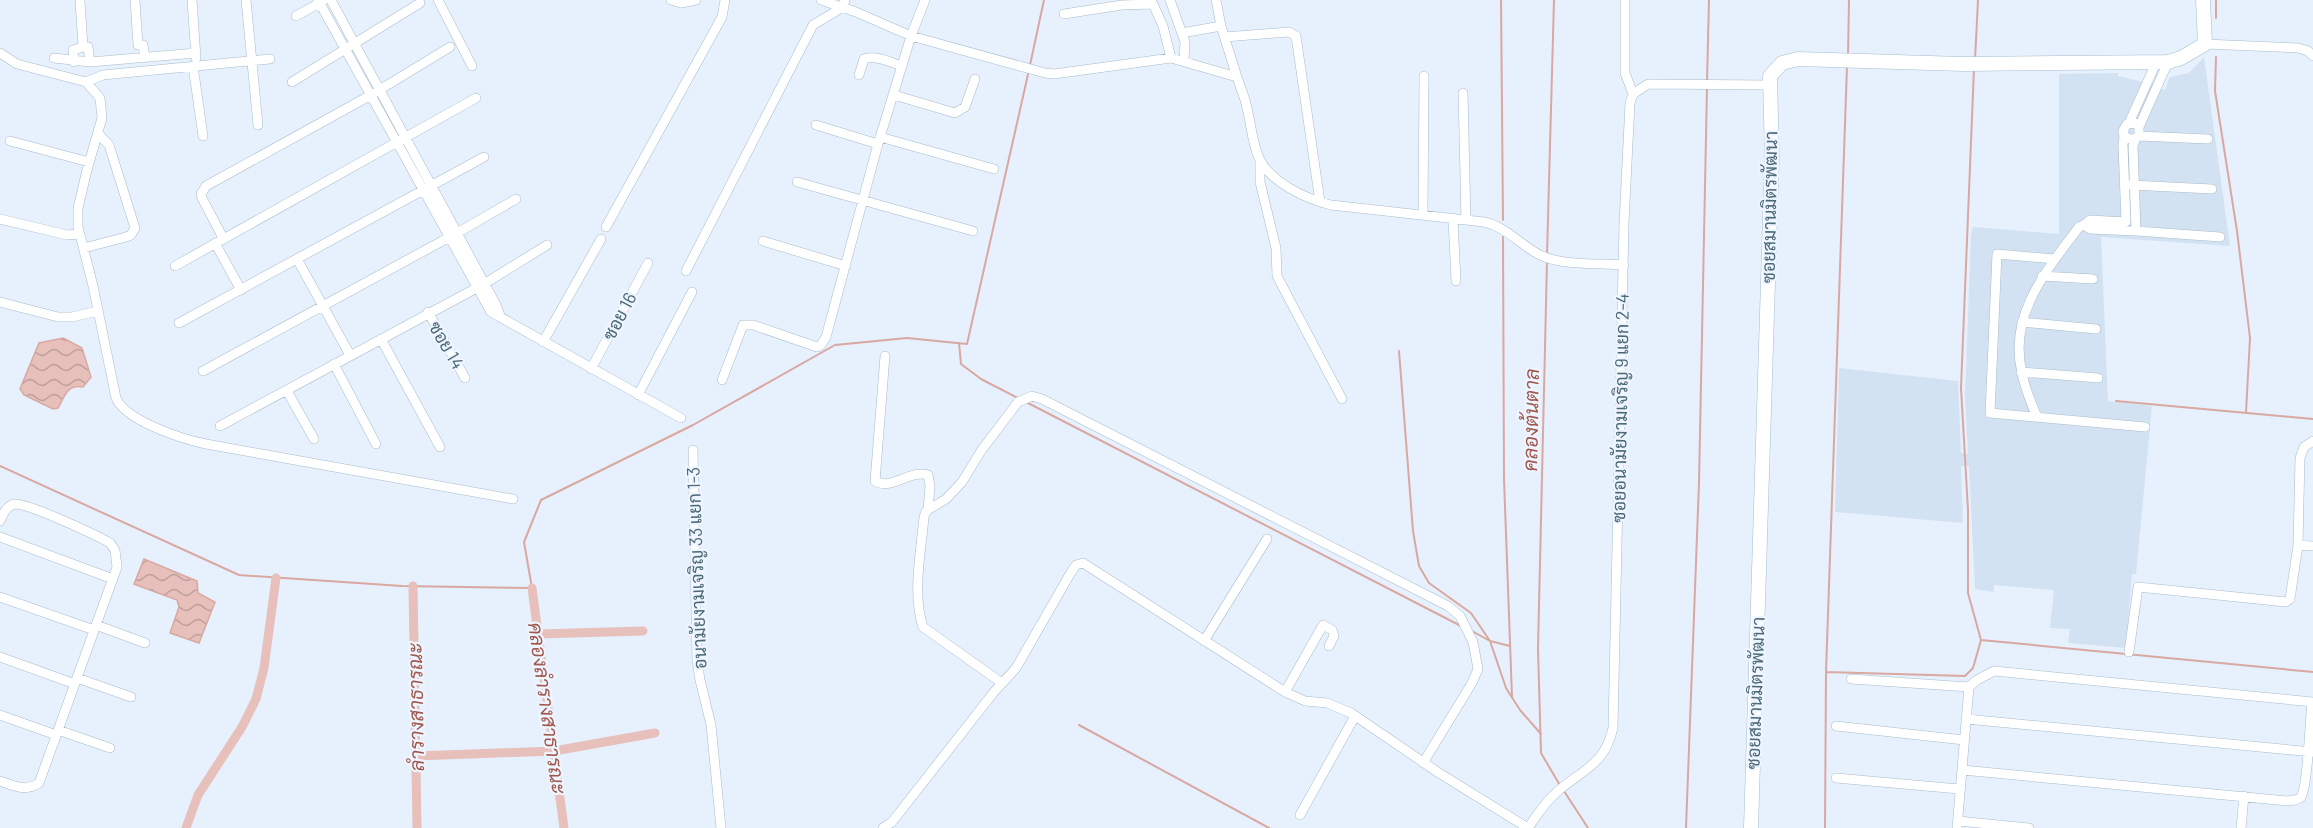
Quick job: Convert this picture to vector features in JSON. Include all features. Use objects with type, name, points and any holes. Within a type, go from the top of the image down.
[{"type":"street","points":[[135,0],[138,45]]},
{"type":"street","points":[[192,0],[195,66],[203,136]]},
{"type":"street","points":[[246,0],[258,125]]},
{"type":"street","points":[[331,0],[356,43],[375,93]]},
{"type":"street","points":[[438,0],[472,66]]},
{"type":"street","points":[[671,0],[681,3],[696,0]]},
{"type":"street","points":[[606,227],[722,17],[726,0]]},
{"type":"street","points":[[821,0],[844,3],[911,36],[1032,70],[1054,74],[1171,58],[1237,77]]},
{"type":"street","points":[[722,380],[743,325],[746,324],[817,347],[826,337],[879,141],[911,36],[925,0]]},
{"type":"street","points":[[1183,0],[1171,2],[1185,42],[1184,61]]},
{"type":"street","points":[[1216,0],[1221,26],[1247,105],[1256,151],[1267,170],[1279,179],[1320,202],[1484,222],[1499,226],[1542,256],[1552,259],[1624,265]]},
{"type":"street","points":[[1625,0],[1625,73],[1633,94],[1648,84],[1770,85],[1770,75],[1782,63],[1798,59],[1963,64],[2162,62],[2181,58],[2205,44],[2298,48],[2308,51],[2313,56]]},
{"type":"street","points":[[2203,0],[2205,44]]},
{"type":"street","points":[[80,1],[83,46]]},
{"type":"street","points":[[296,16],[321,1],[345,48],[375,93],[480,285],[499,309],[501,318],[681,418]]},
{"type":"street","points":[[1064,14],[1152,2],[1163,26],[1171,58]]},
{"type":"street","points":[[292,82],[420,3]]},
{"type":"street","points":[[686,271],[813,25],[844,3]]},
{"type":"street","points":[[1182,33],[1221,26]]},
{"type":"street","points":[[1225,37],[1289,32],[1296,36],[1320,202]]},
{"type":"street","points":[[131,59],[129,47],[138,45],[143,45],[145,57]]},
{"type":"street","points":[[74,62],[72,50],[83,46],[88,48],[90,62]]},
{"type":"street","points":[[241,290],[202,198],[201,194],[206,186],[375,93],[450,47]]},
{"type":"street","points":[[0,53],[16,64],[86,82],[97,93],[102,106],[102,118],[78,208],[78,227],[116,398],[122,407],[139,418],[182,438],[206,444],[513,499]]},
{"type":"street","points":[[54,58],[90,62],[196,53]]},
{"type":"street","points":[[859,75],[862,63],[868,57],[902,66]]},
{"type":"street","points":[[86,82],[103,75],[270,59]]},
{"type":"street","points":[[2129,185],[2122,145],[2123,128],[2129,123],[2162,62]]},
{"type":"street","points":[[2129,228],[2129,185],[2133,147],[2162,62]]},
{"type":"street","points":[[1423,215],[1424,76]]},
{"type":"street","points":[[894,95],[955,113],[965,107],[975,79]]},
{"type":"street","name":"ซอยสมานมิตรพัฒนา","points":[[1751,828],[1772,157],[1770,85]]},
{"type":"street","points":[[1463,93],[1466,220]]},
{"type":"street","name":"ซอยอนามัยงามเจริญ 9 แยก 2-4","points":[[1528,828],[1562,788],[1603,754],[1609,746],[1613,728],[1624,265],[1629,110],[1633,94]]},
{"type":"street","points":[[175,266],[476,98]]},
{"type":"street","points":[[2129,123],[2135,123],[2138,134]]},
{"type":"street","points":[[816,125],[994,169]]},
{"type":"street","points":[[84,248],[126,237],[134,232],[135,228],[109,146],[98,134]]},
{"type":"street","points":[[2124,136],[2129,140],[2138,134],[2208,139]]},
{"type":"street","points":[[10,141],[89,162]]},
{"type":"street","points":[[179,323],[484,158]]},
{"type":"street","points":[[1260,160],[1260,182],[1276,248],[1277,276],[1342,399]]},
{"type":"street","points":[[797,182],[973,231]]},
{"type":"street","points":[[2129,185],[2212,189]]},
{"type":"street","points":[[202,371],[516,199]]},
{"type":"street","points":[[0,219],[67,235],[80,234]]},
{"type":"street","points":[[1453,219],[1456,281]]},
{"type":"street","points":[[2037,417],[2021,372],[2019,342],[2022,322],[2030,296],[2042,276],[2079,227],[2084,225],[2090,229],[2129,228],[2220,237]]},
{"type":"street","points":[[543,342],[601,239]]},
{"type":"street","points":[[763,241],[846,266]]},
{"type":"street","points":[[220,426],[480,285],[547,245]]},
{"type":"street","points":[[2055,259],[1997,254],[1990,413],[2145,427]]},
{"type":"street","points":[[297,259],[350,356]]},
{"type":"street","name":"ซอย 16","points":[[591,369],[648,263]]},
{"type":"street","points":[[2042,276],[2093,279]]},
{"type":"street","points":[[638,395],[692,292]]},
{"type":"street","points":[[0,302],[58,317],[72,317],[98,311]]},
{"type":"street","name":"ซอย 14","points":[[428,312],[465,378]]},
{"type":"street","points":[[2022,322],[2096,329]]},
{"type":"street","points":[[381,339],[440,447]]},
{"type":"street","points":[[885,356],[875,481],[887,484],[921,473],[928,474],[930,486],[928,510],[924,517],[918,595],[919,615],[923,627],[1002,683]]},
{"type":"street","points":[[334,364],[376,444]]},
{"type":"street","points":[[2021,372],[2098,378]]},
{"type":"street","points":[[287,391],[314,439]]},
{"type":"street","points":[[928,510],[946,499],[962,482],[1007,414],[1018,402],[1032,396],[1176,466],[1448,606],[1460,616],[1473,642],[1478,669],[1423,763]]},
{"type":"street","points":[[2129,652],[2138,587],[2286,602],[2290,599],[2298,545],[2300,458],[2304,447],[2313,441]]},
{"type":"street","name":"อนามัยงามเจริญ 33 แยก 1-3","points":[[693,450],[697,660],[711,725],[721,828]]},
{"type":"street","points":[[0,521],[8,507],[21,505],[100,538],[115,550],[117,567],[39,783],[25,788],[0,781]]},
{"type":"street","points":[[0,537],[112,579]]},
{"type":"street","points":[[1204,641],[1267,539]]},
{"type":"street","points":[[2298,545],[2313,546]]},
{"type":"street","points":[[883,828],[892,822],[1016,668],[1070,574],[1076,566],[1083,564],[1285,692],[1305,701],[1327,703],[1355,716],[1423,763],[1528,828]]},
{"type":"street","points":[[0,597],[145,643]]},
{"type":"street","points":[[1285,692],[1323,625],[1332,630],[1334,636],[1329,645]]},
{"type":"street","points":[[0,657],[132,697]]},
{"type":"street","points":[[1962,770],[2288,801],[2298,800],[2309,779],[2312,702],[1994,671],[1969,687],[1957,825],[2029,828]]},
{"type":"street","points":[[1851,679],[1969,687]]},
{"type":"street","points":[[0,715],[110,748]]},
{"type":"street","points":[[1299,815],[1355,716]]},
{"type":"street","points":[[1966,719],[2310,752]]},
{"type":"street","points":[[1836,726],[1964,740]]},
{"type":"street","points":[[1836,778],[1959,789]]},
{"type":"street","points":[[2241,828],[2244,796]]},
{"type":"shaded area","points":[[2204,57],[2230,246],[2101,237],[2108,401],[2152,406],[2136,574],[2132,574],[2126,648],[2068,643],[2070,629],[2050,628],[2054,590],[1994,585],[1994,592],[1975,589],[1969,466],[1961,466],[1963,523],[1835,512],[1839,368],[1958,381],[1961,453],[1968,454],[1965,396],[1971,234],[1973,227],[2059,234],[2059,74],[2118,73],[2118,76],[2148,83],[2165,90],[2170,77],[2189,73]]},
{"type":"water","points":[[63,338],[82,348],[91,377],[83,387],[70,389],[58,408],[53,409],[24,395],[20,389],[39,343]]},
{"type":"water","points":[[144,559],[197,581],[198,593],[215,602],[199,643],[170,633],[179,607],[177,600],[134,584]]},
{"type":"waterway","points":[[1030,65],[1044,0]]},
{"type":"waterway","points":[[1501,0],[1503,220]]},
{"type":"waterway","name":"คลองต้นตาล","points":[[1547,255],[1554,0]]},
{"type":"waterway","name":"คลองต้นตาล","points":[[1707,81],[1709,0]]},
{"type":"waterway","points":[[1848,55],[1849,0]]},
{"type":"waterway","points":[[1975,60],[1978,0]]},
{"type":"waterway","points":[[2216,0],[2216,18]]},
{"type":"waterway","points":[[2216,57],[2215,91],[2237,231],[2250,338],[2246,412]]},
{"type":"waterway","points":[[1825,828],[1826,672],[1847,66]]},
{"type":"waterway","points":[[1826,672],[1965,676],[1973,668],[1981,640],[1968,593],[1968,510],[1961,388],[1974,68]]},
{"type":"waterway","points":[[0,466],[239,575],[402,586],[532,588],[524,542],[541,500],[693,425],[835,345],[907,338],[967,344],[1029,70]]},
{"type":"waterway","name":"คลองต้นตาล","points":[[1686,828],[1699,483],[1707,87]]},
{"type":"waterway","points":[[1503,237],[1504,479],[1512,697]]},
{"type":"waterway","name":"คลองต้นตาล","points":[[1547,261],[1538,649],[1541,753],[1561,787]]},
{"type":"waterway","points":[[959,343],[961,364],[981,379],[1018,398]]},
{"type":"waterway","points":[[1399,351],[1413,531],[1419,566],[1429,583],[1471,613],[1490,641],[1506,688],[1520,710],[1541,734]]},
{"type":"waterway","points":[[2116,401],[2313,419]]},
{"type":"waterway","points":[[1026,402],[1461,626]]},
{"type":"waterway","points":[[186,828],[198,795],[242,727],[256,699],[264,668],[276,578]]},
{"type":"waterway","name":"ลำรางสาธารณะ","points":[[413,586],[417,828]]},
{"type":"waterway","name":"คลองลำรางสาธารณะ","points":[[532,588],[564,828]]},
{"type":"waterway","points":[[538,634],[643,631]]},
{"type":"waterway","points":[[1472,631],[1490,641],[1510,646]]},
{"type":"waterway","points":[[1981,640],[2313,672]]},
{"type":"waterway","points":[[1079,725],[1269,828]]},
{"type":"waterway","points":[[416,756],[554,751],[655,733]]},
{"type":"waterway","name":"คลองต้นตาล","points":[[1564,791],[1588,828]]}]
